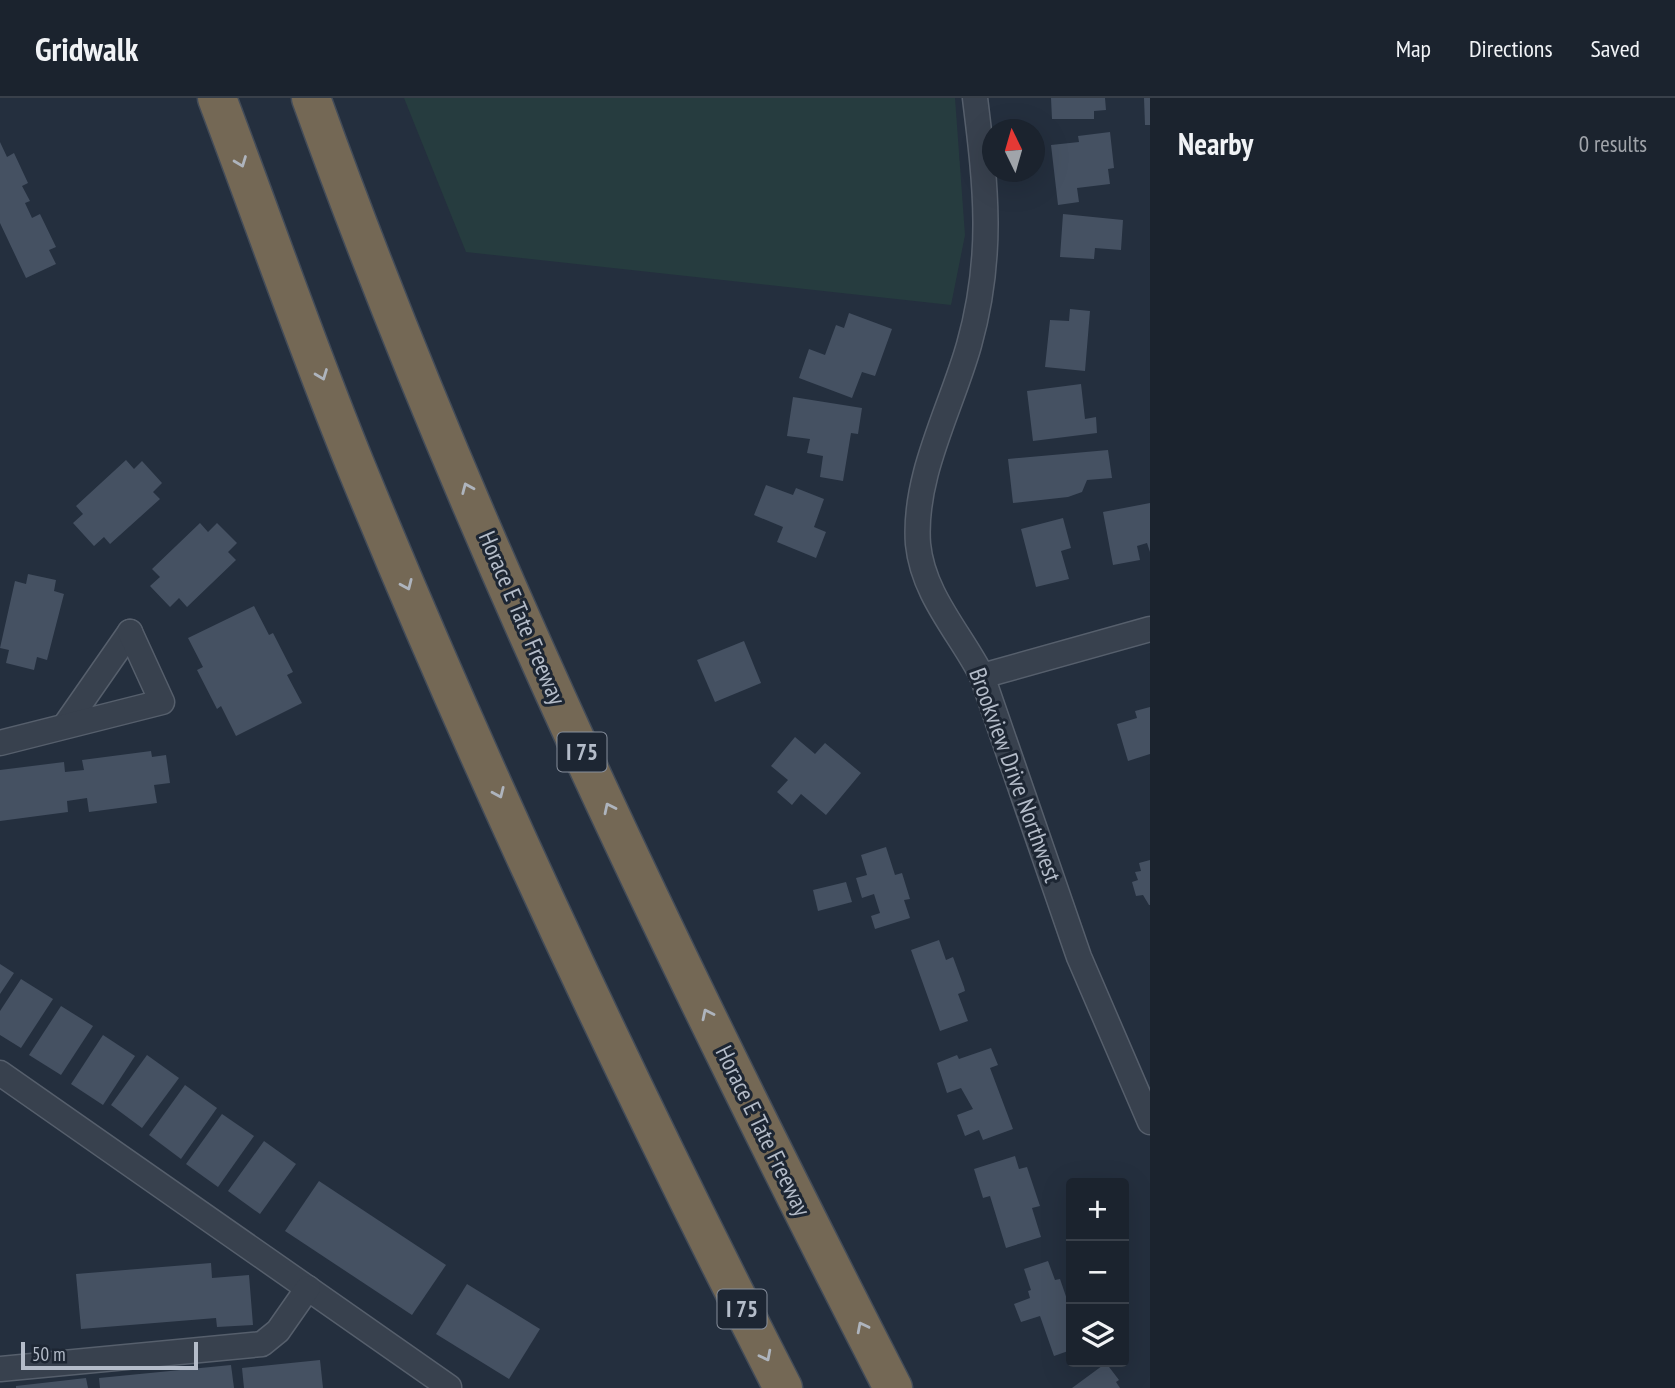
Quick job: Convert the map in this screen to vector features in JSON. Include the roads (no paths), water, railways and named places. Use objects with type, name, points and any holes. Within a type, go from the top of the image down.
[{"type":"highway","name":"I 75","points":[[217,98],[356,466],[404,580],[595,1008],[783,1388]]},
{"type":"highway","name":"Horace E Tate Freeway","points":[[311,98],[374,274],[561,709],[791,1189],[893,1388]]},
{"type":"street","name":"Brookview Drive Northwest","points":[[975,98],[986,188],[987,246],[982,291],[969,345],[923,482],[918,543],[923,568],[939,608],[969,650],[982,676],[1079,957],[1150,1122]]},
{"type":"street","points":[[982,676],[1150,629]]},
{"type":"street","points":[[0,743],[66,724]]},
{"type":"street","points":[[0,1073],[449,1387]]},
{"type":"street","points":[[0,1369],[262,1344],[278,1331],[308,1288]]}]
